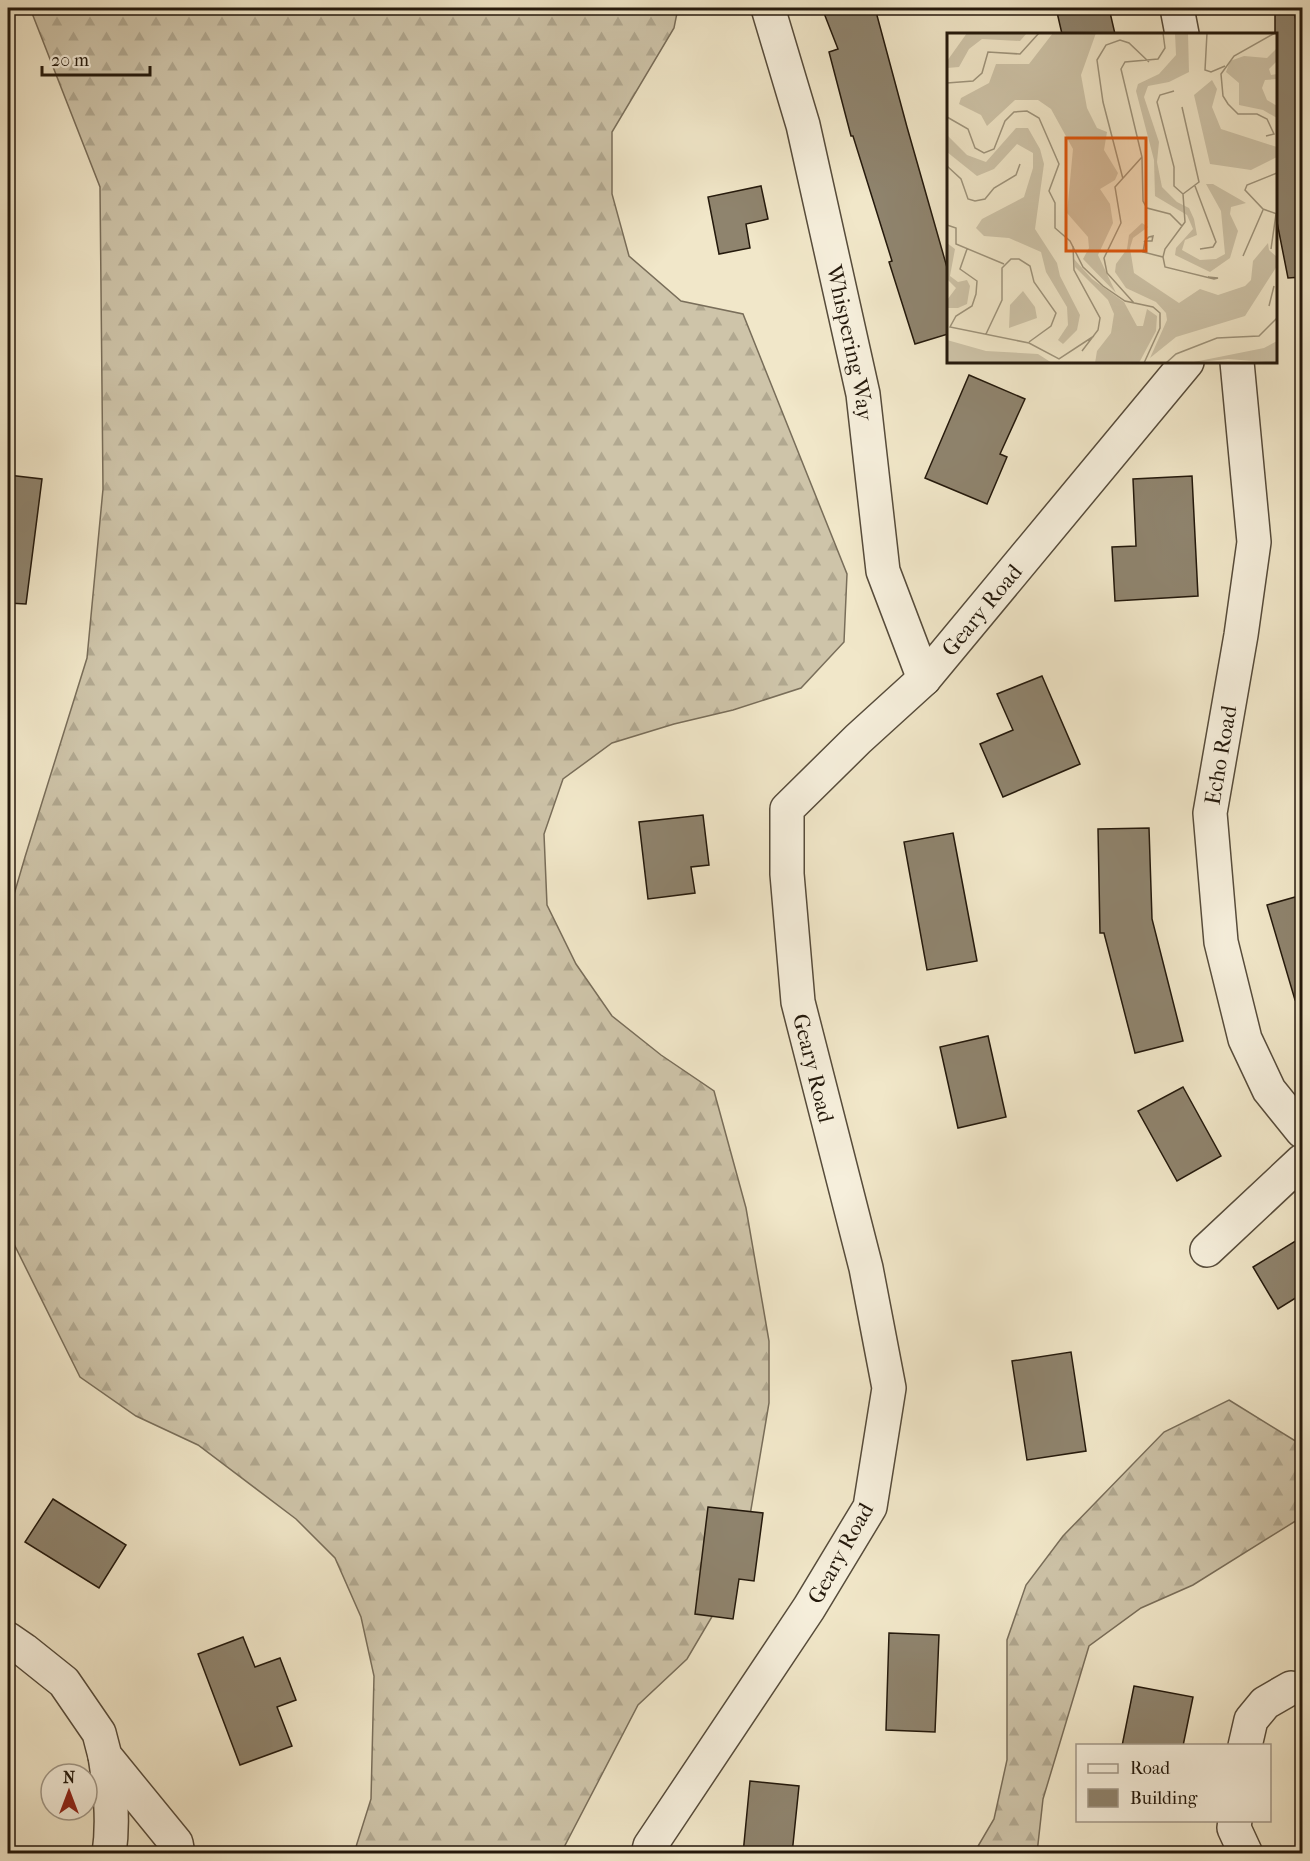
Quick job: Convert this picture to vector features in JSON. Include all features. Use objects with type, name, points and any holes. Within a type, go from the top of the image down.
[{"type":"street","name":"Whispering Way","points":[[768,8],[803,125],[863,394],[884,571],[924,679]]},
{"type":"street","points":[[1177,8],[1182,33]]},
{"type":"street","name":"Geary Road","points":[[648,1854],[650,1846],[809,1608],[870,1508],[889,1388],[866,1268],[798,1002],[787,874],[787,809],[858,738],[924,679],[1185,363]]},
{"type":"street","name":"Echo Road","points":[[1238,363],[1254,542],[1241,635],[1210,813],[1221,942],[1245,1039],[1269,1090],[1302,1131]]},
{"type":"street","points":[[1207,1250],[1302,1161]]},
{"type":"street","points":[[8,1640],[24,1650],[64,1683],[99,1733],[111,1797],[109,1854]]},
{"type":"street","points":[[1245,1744],[1251,1720],[1265,1703],[1299,1685]]},
{"type":"street","points":[[105,1756],[176,1843],[178,1854]]},
{"type":"street","points":[[1235,1822],[1234,1827],[1246,1854]]},
{"type":"green space","points":[[30,8],[678,8],[674,28],[612,132],[612,194],[629,256],[681,301],[743,314],[847,574],[844,642],[801,688],[733,710],[674,724],[612,743],[563,779],[544,834],[547,905],[576,964],[612,1016],[661,1055],[714,1091],[746,1208],[769,1341],[769,1403],[746,1539],[723,1598],[687,1659],[638,1705],[561,1853],[354,1853],[371,1799],[374,1676],[361,1617],[335,1558],[296,1519],[198,1445],[136,1416],[80,1377],[8,1232],[8,915],[87,658],[103,489],[100,187]]},
{"type":"green space","points":[[1229,1400],[1302,1445],[1302,1517],[1193,1585],[1141,1608],[1089,1646],[1043,1799],[1037,1853],[974,1853],[994,1819],[1007,1760],[1007,1640],[1026,1585],[1063,1536],[1164,1432]]},
{"type":"building","points":[[822,8],[875,8],[947,267],[947,334],[915,344],[889,262],[892,261],[853,136],[851,136],[829,52],[838,49]]},
{"type":"building","points":[[1056,8],[1109,8],[1115,33],[1062,33]]},
{"type":"building","points":[[1275,8],[1293,8],[1302,45],[1302,277],[1288,278],[1277,222],[1277,33],[1275,33]]},
{"type":"building","points":[[761,186],[768,219],[746,224],[750,248],[719,254],[708,197]]},
{"type":"building","points":[[969,375],[1025,399],[1000,454],[1007,457],[987,504],[925,478]]},
{"type":"building","points":[[8,475],[42,479],[26,604],[8,603]]},
{"type":"building","points":[[1192,476],[1198,596],[1115,601],[1112,547],[1136,546],[1133,479]]},
{"type":"building","points":[[1042,676],[1080,764],[1003,797],[980,744],[1013,730],[997,694]]},
{"type":"building","points":[[703,815],[709,865],[691,867],[695,893],[648,899],[639,822]]},
{"type":"building","points":[[1149,828],[1152,919],[1183,1041],[1135,1053],[1104,933],[1100,933],[1098,829]]},
{"type":"building","points":[[953,833],[977,961],[927,970],[904,842]]},
{"type":"building","points":[[1302,895],[1302,999],[1295,1000],[1267,905]]},
{"type":"building","points":[[988,1036],[1006,1117],[958,1128],[940,1047]]},
{"type":"building","points":[[1183,1087],[1221,1156],[1177,1181],[1138,1111]]},
{"type":"building","points":[[1302,1237],[1302,1294],[1278,1309],[1253,1267]]},
{"type":"building","points":[[1071,1352],[1086,1451],[1027,1460],[1012,1361]]},
{"type":"building","points":[[53,1499],[126,1545],[99,1588],[25,1542]]},
{"type":"building","points":[[708,1507],[763,1513],[754,1581],[739,1579],[733,1619],[695,1614]]},
{"type":"building","points":[[889,1633],[939,1635],[935,1732],[886,1730]]},
{"type":"building","points":[[243,1637],[255,1667],[280,1658],[296,1700],[277,1707],[292,1746],[240,1765],[198,1654]]},
{"type":"building","points":[[1134,1686],[1193,1697],[1183,1744],[1122,1744]]},
{"type":"building","points":[[750,1781],[799,1786],[792,1854],[743,1854]]}]
